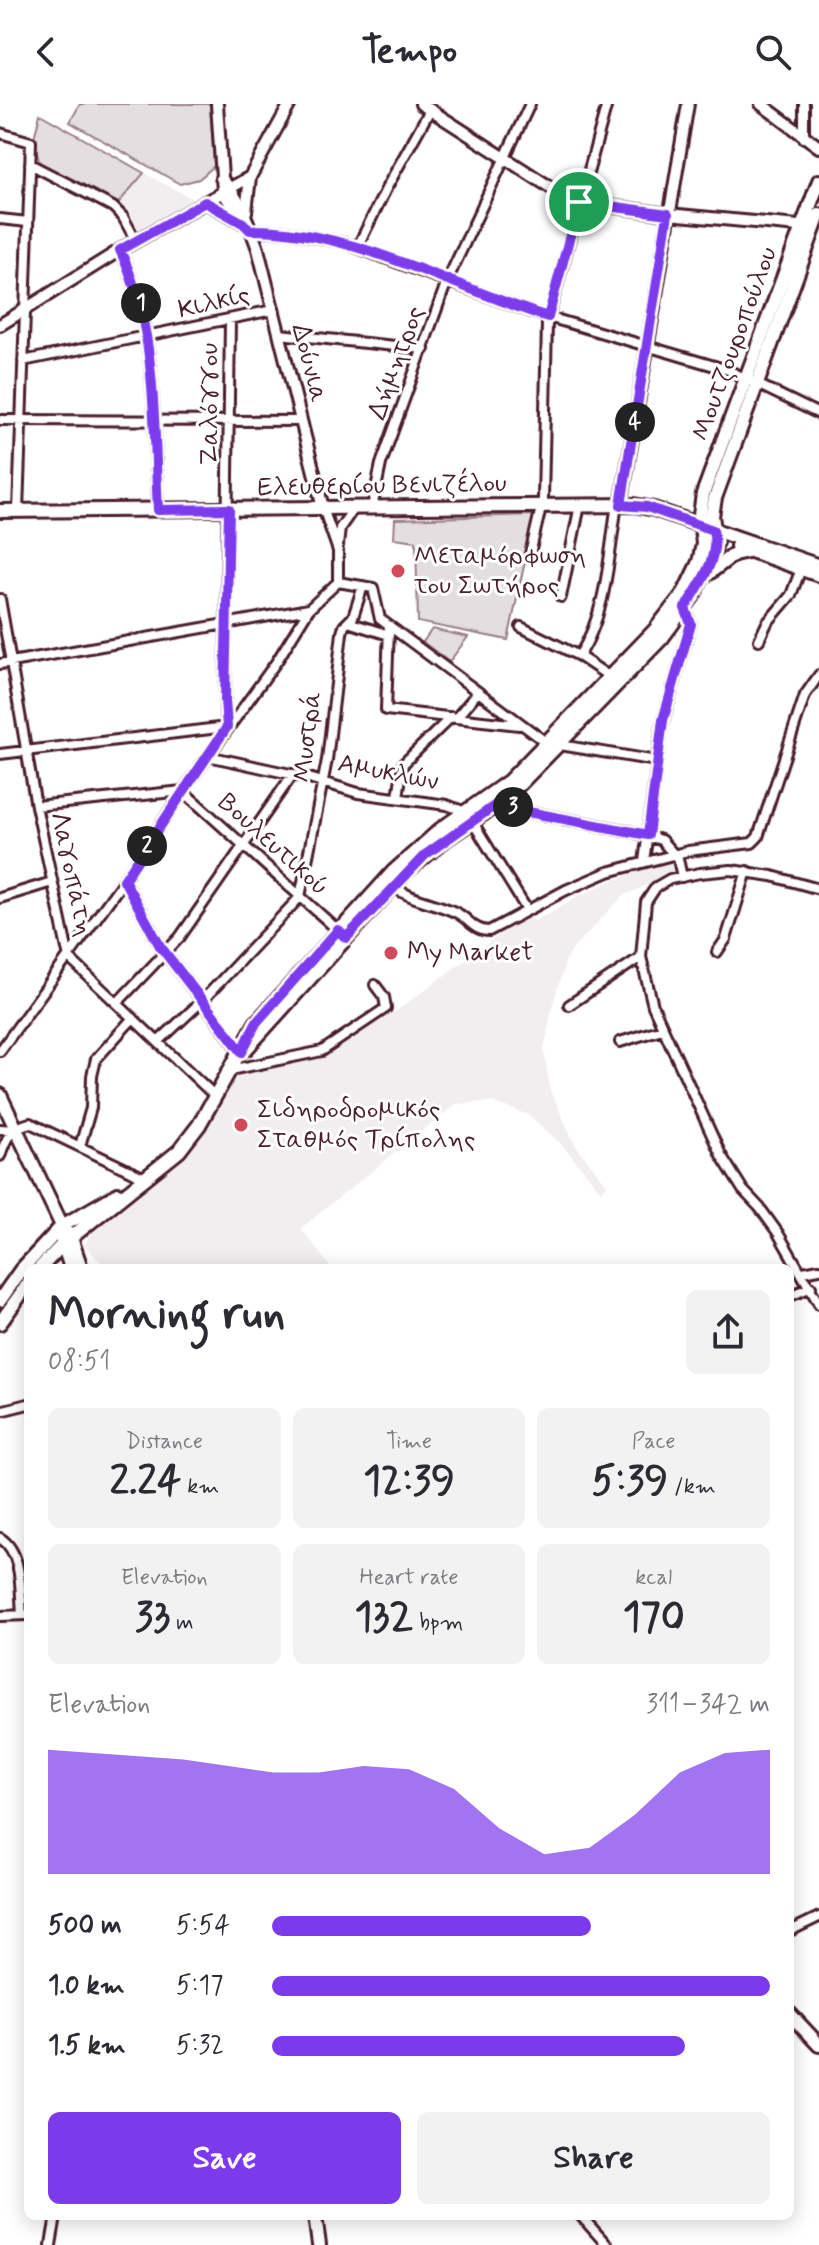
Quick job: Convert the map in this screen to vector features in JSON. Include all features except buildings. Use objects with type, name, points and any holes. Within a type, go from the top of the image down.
[{"type":"main road","name":"Μουτζουροπούλου","points":[[708,532],[703,494],[751,380],[808,227],[819,181]]},
{"type":"main road","name":"Μουτζουροπούλου","points":[[808,227],[819,215]]},
{"type":"main road","name":"Μουτζουροπούλου","points":[[708,532],[751,380]]},
{"type":"main road","points":[[668,514],[680,514],[694,508],[703,494]]},
{"type":"main road","name":"Ελευθερίου Βενιζέλου","points":[[0,511],[619,505]]},
{"type":"main road","points":[[619,505],[647,507],[668,514],[749,551],[819,575]]},
{"type":"main road","points":[[619,505],[819,566]]},
{"type":"main road","points":[[44,1264],[67,1241],[179,1151],[242,1052],[266,1029],[342,934],[419,847],[497,797],[662,638],[685,608],[715,551],[708,532]]},
{"type":"main road","points":[[554,744],[684,593],[701,558],[708,532]]},
{"type":"main road","points":[[701,581],[726,559],[749,551]]},
{"type":"main road","points":[[342,934],[469,817]]},
{"type":"main road","points":[[0,1095],[79,1264]]},
{"type":"main road","points":[[27,1264],[62,1226],[145,1178]]},
{"type":"main road","points":[[67,1241],[70,1264]]},
{"type":"main road","points":[[0,1300],[24,1267]]},
{"type":"main road","points":[[0,1323],[24,1290]]},
{"type":"main road","points":[[794,2018],[819,2045]]},
{"type":"main road","points":[[316,2220],[319,2245]]},
{"type":"street","name":"Δούνια","points":[[217,104],[221,178],[258,249],[323,508]]},
{"type":"street","points":[[247,224],[246,201],[250,177],[290,104]]},
{"type":"street","name":"Δήμητρος","points":[[372,508],[381,464],[447,281],[530,104]]},
{"type":"street","points":[[529,558],[542,506],[548,317],[607,104]]},
{"type":"street","points":[[579,656],[590,640],[597,614],[619,505],[688,104]]},
{"type":"street","points":[[761,104],[819,147]]},
{"type":"street","points":[[804,104],[804,138]]},
{"type":"street","points":[[357,248],[426,107],[567,198],[579,202],[808,227]]},
{"type":"street","points":[[0,133],[31,142],[18,511]]},
{"type":"street","points":[[30,164],[113,207],[123,217],[136,241]]},
{"type":"street","points":[[0,325],[120,250],[250,177]]},
{"type":"street","points":[[205,202],[247,224],[301,233],[357,248],[548,317],[647,345],[751,380],[767,391],[819,414]]},
{"type":"street","points":[[0,219],[28,222]]},
{"type":"street","points":[[120,250],[136,287],[148,338],[158,510]]},
{"type":"street","name":"Κιλκίς","points":[[23,361],[148,338],[273,310]]},
{"type":"street","name":"Ζαλόγγου","points":[[227,727],[230,320]]},
{"type":"street","points":[[279,334],[424,349]]},
{"type":"street","points":[[0,420],[301,421]]},
{"type":"street","points":[[561,597],[580,505]]},
{"type":"street","points":[[323,508],[338,551]]},
{"type":"street","points":[[0,1051],[124,880],[227,727],[277,661],[309,609],[338,582],[340,528],[354,508]]},
{"type":"street","points":[[759,640],[767,623],[791,595],[801,569]]},
{"type":"street","points":[[338,582],[368,587],[380,619],[389,631],[520,725],[554,744],[657,761]]},
{"type":"street","name":"Μυστρά","points":[[300,897],[323,782],[343,628],[368,587]]},
{"type":"street","name":"Λαγοπάτη","points":[[0,599],[36,806],[69,958],[216,1097]]},
{"type":"street","points":[[644,862],[663,720],[691,624],[685,608]]},
{"type":"street","points":[[0,664],[309,609]]},
{"type":"street","points":[[348,622],[389,631]]},
{"type":"street","points":[[521,627],[579,656],[610,677]]},
{"type":"street","points":[[389,631],[386,710],[520,725]]},
{"type":"street","points":[[393,886],[404,895],[457,913],[482,931],[489,931],[587,880],[675,854],[756,841],[805,695],[819,675]]},
{"type":"street","points":[[398,797],[403,764],[478,692]]},
{"type":"street","points":[[0,754],[227,727]]},
{"type":"street","name":"Αμυκλών","points":[[208,756],[293,774],[358,793],[447,805],[469,817]]},
{"type":"street","points":[[117,1003],[180,937],[293,774]]},
{"type":"street","name":"Βουλευτικού","points":[[36,806],[183,791],[342,934]]},
{"type":"street","points":[[497,797],[528,812],[648,835],[666,843],[675,854],[682,877]]},
{"type":"street","points":[[469,817],[527,910]]},
{"type":"street","points":[[819,889],[747,871],[713,871],[661,883],[648,897],[641,957],[646,984],[662,1029],[721,1155],[743,1190],[769,1220],[803,1272],[819,1304]]},
{"type":"street","points":[[717,952],[726,939],[747,871]]},
{"type":"street","points":[[124,880],[165,953],[242,1052]]},
{"type":"street","points":[[0,898],[52,882]]},
{"type":"street","points":[[159,1041],[202,1001],[300,897]]},
{"type":"street","points":[[569,1005],[641,957]]},
{"type":"street","points":[[231,1070],[318,1053],[331,1047],[386,1008],[387,1002],[375,985]]},
{"type":"street","points":[[80,1146],[91,1108],[96,1059],[133,1018]]},
{"type":"street","points":[[620,1042],[662,1029]]},
{"type":"street","points":[[0,1156],[6,1136],[30,1123],[145,1178]]},
{"type":"street","points":[[0,1129],[16,1130]]},
{"type":"street","points":[[803,1272],[819,1269]]},
{"type":"street","points":[[794,1294],[811,1287]]},
{"type":"street","points":[[0,1411],[24,1405]]},
{"type":"street","points":[[0,1538],[11,1546],[16,1558],[24,1609]]},
{"type":"street","points":[[0,1616],[24,1615]]},
{"type":"street","points":[[794,1929],[819,1917]]},
{"type":"street","points":[[51,2245],[55,2220]]},
{"type":"street","points":[[585,2220],[607,2245]]},
{"type":"shaded area","points":[[80,104],[210,104],[214,166],[199,179],[180,184],[70,122]]},
{"type":"shaded area","points":[[40,114],[144,173],[116,206],[40,166],[34,138]]},
{"type":"shaded area","points":[[144,173],[198,202],[140,236],[116,206]]},
{"type":"shaded area","points":[[535,515],[508,640],[418,622],[416,541],[394,538],[395,519]]},
{"type":"shaded area","points":[[432,629],[468,637],[449,662],[423,642]]},
{"type":"shaded area","points":[[671,860],[675,872],[623,896],[575,946],[566,960],[552,1007],[544,1050],[550,1090],[576,1146],[607,1185],[601,1191],[563,1146],[529,1115],[491,1102],[456,1104],[301,1228],[328,1264],[102,1264],[84,1245],[95,1226],[187,1155],[238,1072],[320,1054],[399,1009],[527,914],[535,921],[614,880]]},
{"type":"place","name":"Μεταμόρφωση του Σωτήρος","points":[[398,571]]},
{"type":"place","name":"My Market","points":[[391,953]]},
{"type":"place","name":"Σιδηροδρομικός Σταθμός Τρίπολης","points":[[241,1125]]},
{"type":"route","points":[[205,202],[250,230],[289,232],[344,243],[548,317],[579,202],[668,214],[621,505],[647,507],[713,530],[716,542],[709,566],[685,608],[691,617],[691,624],[663,720],[648,835],[528,812],[501,801],[425,855],[346,938],[338,930],[256,1023],[242,1052],[160,946],[124,880],[227,727],[229,509],[158,510],[148,338],[136,287],[120,250],[205,202]]}]
